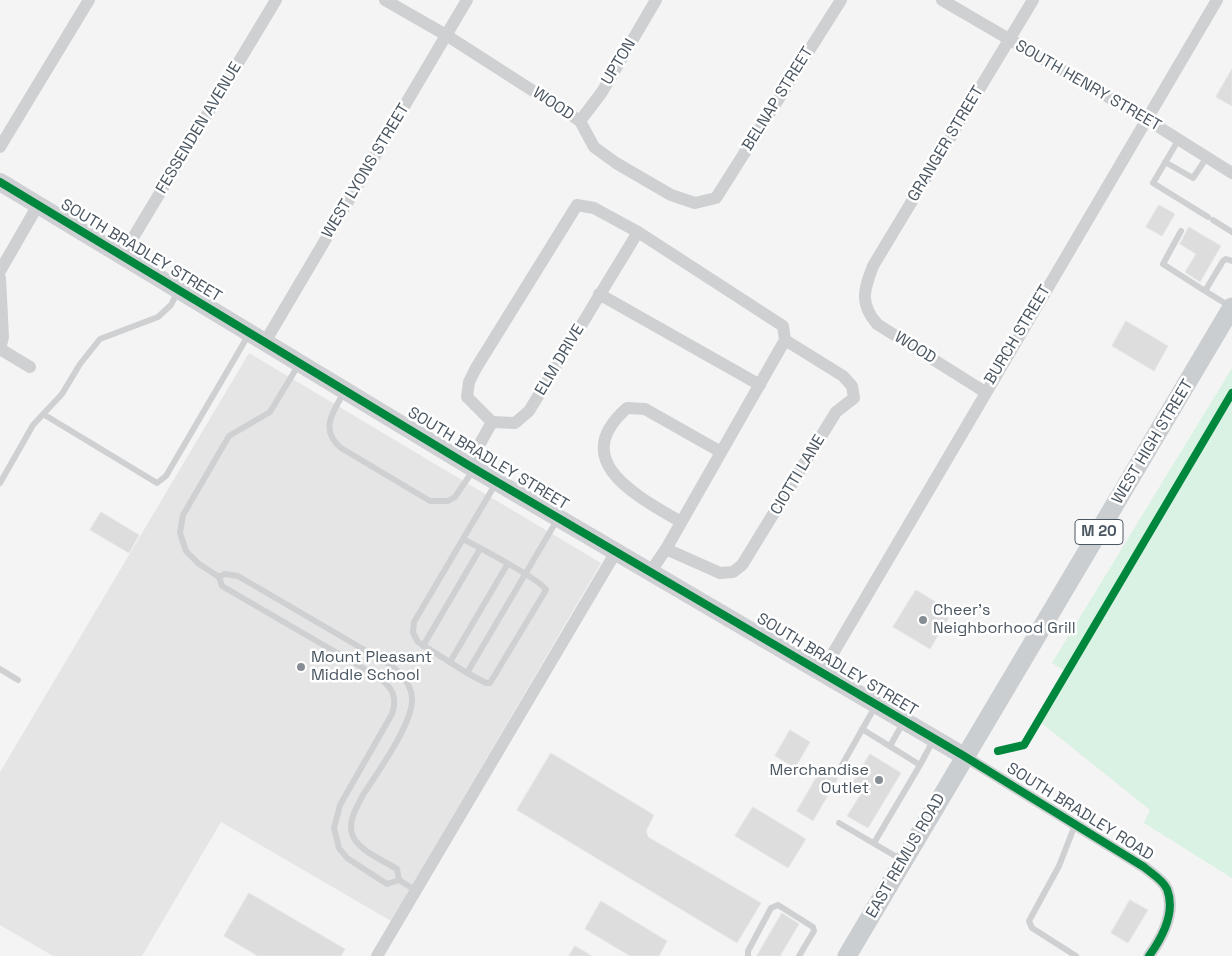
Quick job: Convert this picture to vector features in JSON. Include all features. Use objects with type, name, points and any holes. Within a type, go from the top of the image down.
[{"type":"main road","name":"WEST HIGH STREET","points":[[964,756],[1232,307]]},
{"type":"main road","name":"EAST REMUS ROAD","points":[[848,956],[964,756]]},
{"type":"street","points":[[0,147],[89,0]]},
{"type":"street","name":"FESSENDEN AVENUE","points":[[122,256],[276,0]]},
{"type":"street","name":"WOOD","points":[[385,0],[446,36],[580,122],[594,147],[616,163],[671,195],[695,203],[716,198]]},
{"type":"street","name":"WEST LYONS STREET","points":[[265,342],[467,0]]},
{"type":"street","name":"UPTON","points":[[580,122],[602,92],[656,0]]},
{"type":"street","name":"BELNAP STREET","points":[[716,198],[840,0]]},
{"type":"street","name":"SOUTH HENRY STREET","points":[[942,0],[1146,119],[1232,173]]},
{"type":"street","name":"GRANGER STREET","points":[[864,290],[873,266],[1033,0]]},
{"type":"street","name":"BURCH STREET","points":[[822,672],[1217,0]]},
{"type":"street","name":"SOUTH BRADLEY STREET","points":[[0,182],[497,481],[964,756]]},
{"type":"street","points":[[0,272],[38,205]]},
{"type":"street","points":[[472,466],[492,422],[467,397],[470,382],[476,368],[576,205],[594,208],[638,232],[783,326],[785,340],[666,549],[651,570]]},
{"type":"street","name":"ELM DRIVE","points":[[492,422],[515,423],[529,411],[638,232]]},
{"type":"street","points":[[0,278],[3,336],[0,349],[30,367]]},
{"type":"street","name":"WOOD","points":[[864,290],[867,312],[877,324],[985,392]]},
{"type":"street","points":[[599,294],[760,386]]},
{"type":"street","name":"CIOTTI LANE","points":[[666,549],[720,572],[733,572],[742,565],[836,412],[854,398],[852,386],[843,376],[785,340]]},
{"type":"street","points":[[680,522],[636,495],[614,475],[606,460],[603,447],[606,432],[613,420],[627,408],[645,409],[721,452]]},
{"type":"street","points":[[377,956],[617,550]]},
{"type":"street","name":"SOUTH BRADLEY ROAD","points":[[964,756],[1144,867],[1166,888],[1170,908],[1161,940],[1149,956]]},
{"type":"lane","points":[[1179,139],[1154,180],[1155,186],[1232,232]]},
{"type":"lane","points":[[1165,162],[1193,178],[1207,157]]},
{"type":"lane","points":[[1181,231],[1163,264],[1232,307]]},
{"type":"lane","points":[[1205,291],[1223,261],[1226,259],[1232,261]]},
{"type":"lane","points":[[0,482],[33,425],[62,394],[80,364],[100,339],[158,317],[171,305],[179,290]]},
{"type":"lane","points":[[43,414],[157,483],[166,476],[250,333]]},
{"type":"lane","points":[[300,363],[270,412],[229,436],[183,515],[180,533],[186,551],[199,564],[219,577],[222,586],[368,671],[384,681],[393,692],[396,705],[340,805],[334,828],[339,848],[354,864],[388,884],[398,880]]},
{"type":"lane","points":[[345,390],[328,422],[331,436],[341,448],[430,501],[436,502],[455,497],[472,466]]},
{"type":"lane","points":[[463,538],[543,585],[546,590],[490,682],[486,683],[423,646],[413,633],[414,622],[463,538],[497,481]]},
{"type":"lane","points":[[467,673],[559,517]]},
{"type":"lane","points":[[423,646],[480,549]]},
{"type":"lane","points":[[450,662],[507,565]]},
{"type":"lane","points":[[219,577],[225,574],[238,576],[392,666],[406,681],[412,698],[408,721],[357,807],[351,825],[353,836],[359,845],[397,869],[398,880]]},
{"type":"lane","points":[[0,669],[18,680]]},
{"type":"lane","points":[[842,765],[876,704]]},
{"type":"lane","points":[[890,746],[904,720]]},
{"type":"lane","points":[[862,729],[920,765]]},
{"type":"lane","points":[[874,843],[934,738]]},
{"type":"lane","points":[[839,824],[903,860]]},
{"type":"lane","points":[[1075,825],[1059,866],[1029,921],[1032,928],[1076,956]]},
{"type":"lane","points":[[398,880],[415,890]]},
{"type":"lane","points":[[748,956],[748,951],[771,908],[778,905],[813,927],[814,931],[799,956]]},
{"type":"shaded area","name":"Mount Pleasant Middle School","points":[[249,353],[601,563],[391,921],[221,822],[142,956],[53,956],[0,925],[0,772]]},
{"type":"green space","points":[[1232,368],[1232,878],[1144,823],[1150,810],[1039,721],[1068,673],[1052,663]]},
{"type":"building","points":[[1232,69],[1232,106],[1216,97]]},
{"type":"building","points":[[1159,205],[1175,214],[1162,236],[1146,227]]},
{"type":"building","points":[[1189,227],[1221,246],[1200,282],[1185,272],[1196,254],[1180,244]]},
{"type":"building","points":[[1126,321],[1168,346],[1154,371],[1112,346]]},
{"type":"building","points":[[101,512],[139,535],[129,553],[90,530]]},
{"type":"building","name":"Cheer's Neighborhood Grill","points":[[916,590],[952,612],[930,649],[893,627]]},
{"type":"building","points":[[790,730],[810,742],[795,768],[775,756]]},
{"type":"building","points":[[551,753],[654,815],[646,831],[648,837],[761,903],[737,943],[517,810]]},
{"type":"building","points":[[870,754],[901,773],[868,828],[847,816],[864,789],[853,782]]},
{"type":"building","points":[[822,768],[838,778],[813,821],[797,811]]},
{"type":"building","points":[[753,807],[806,839],[788,868],[735,836]]},
{"type":"building","points":[[249,893],[345,949],[341,956],[258,956],[224,936]]},
{"type":"building","points":[[1130,900],[1148,910],[1128,943],[1111,933]]},
{"type":"building","points":[[601,901],[667,941],[659,956],[630,956],[585,929]]},
{"type":"building","points":[[782,913],[799,924],[780,956],[757,956]]},
{"type":"building","points":[[575,946],[592,956],[569,956]]},
{"type":"cycle path","points":[[0,182],[468,465],[964,756],[1144,867],[1157,877],[1167,889],[1170,907],[1163,933],[1149,956]]},
{"type":"cycle path","points":[[998,751],[1024,745],[1232,393]]},
{"type":"place","name":"Cheer's Neighborhood Grill","points":[[923,620]]},
{"type":"place","name":"Mount Pleasant Middle School","points":[[301,667]]},
{"type":"place","name":"Merchandise Outlet","points":[[879,780]]}]
